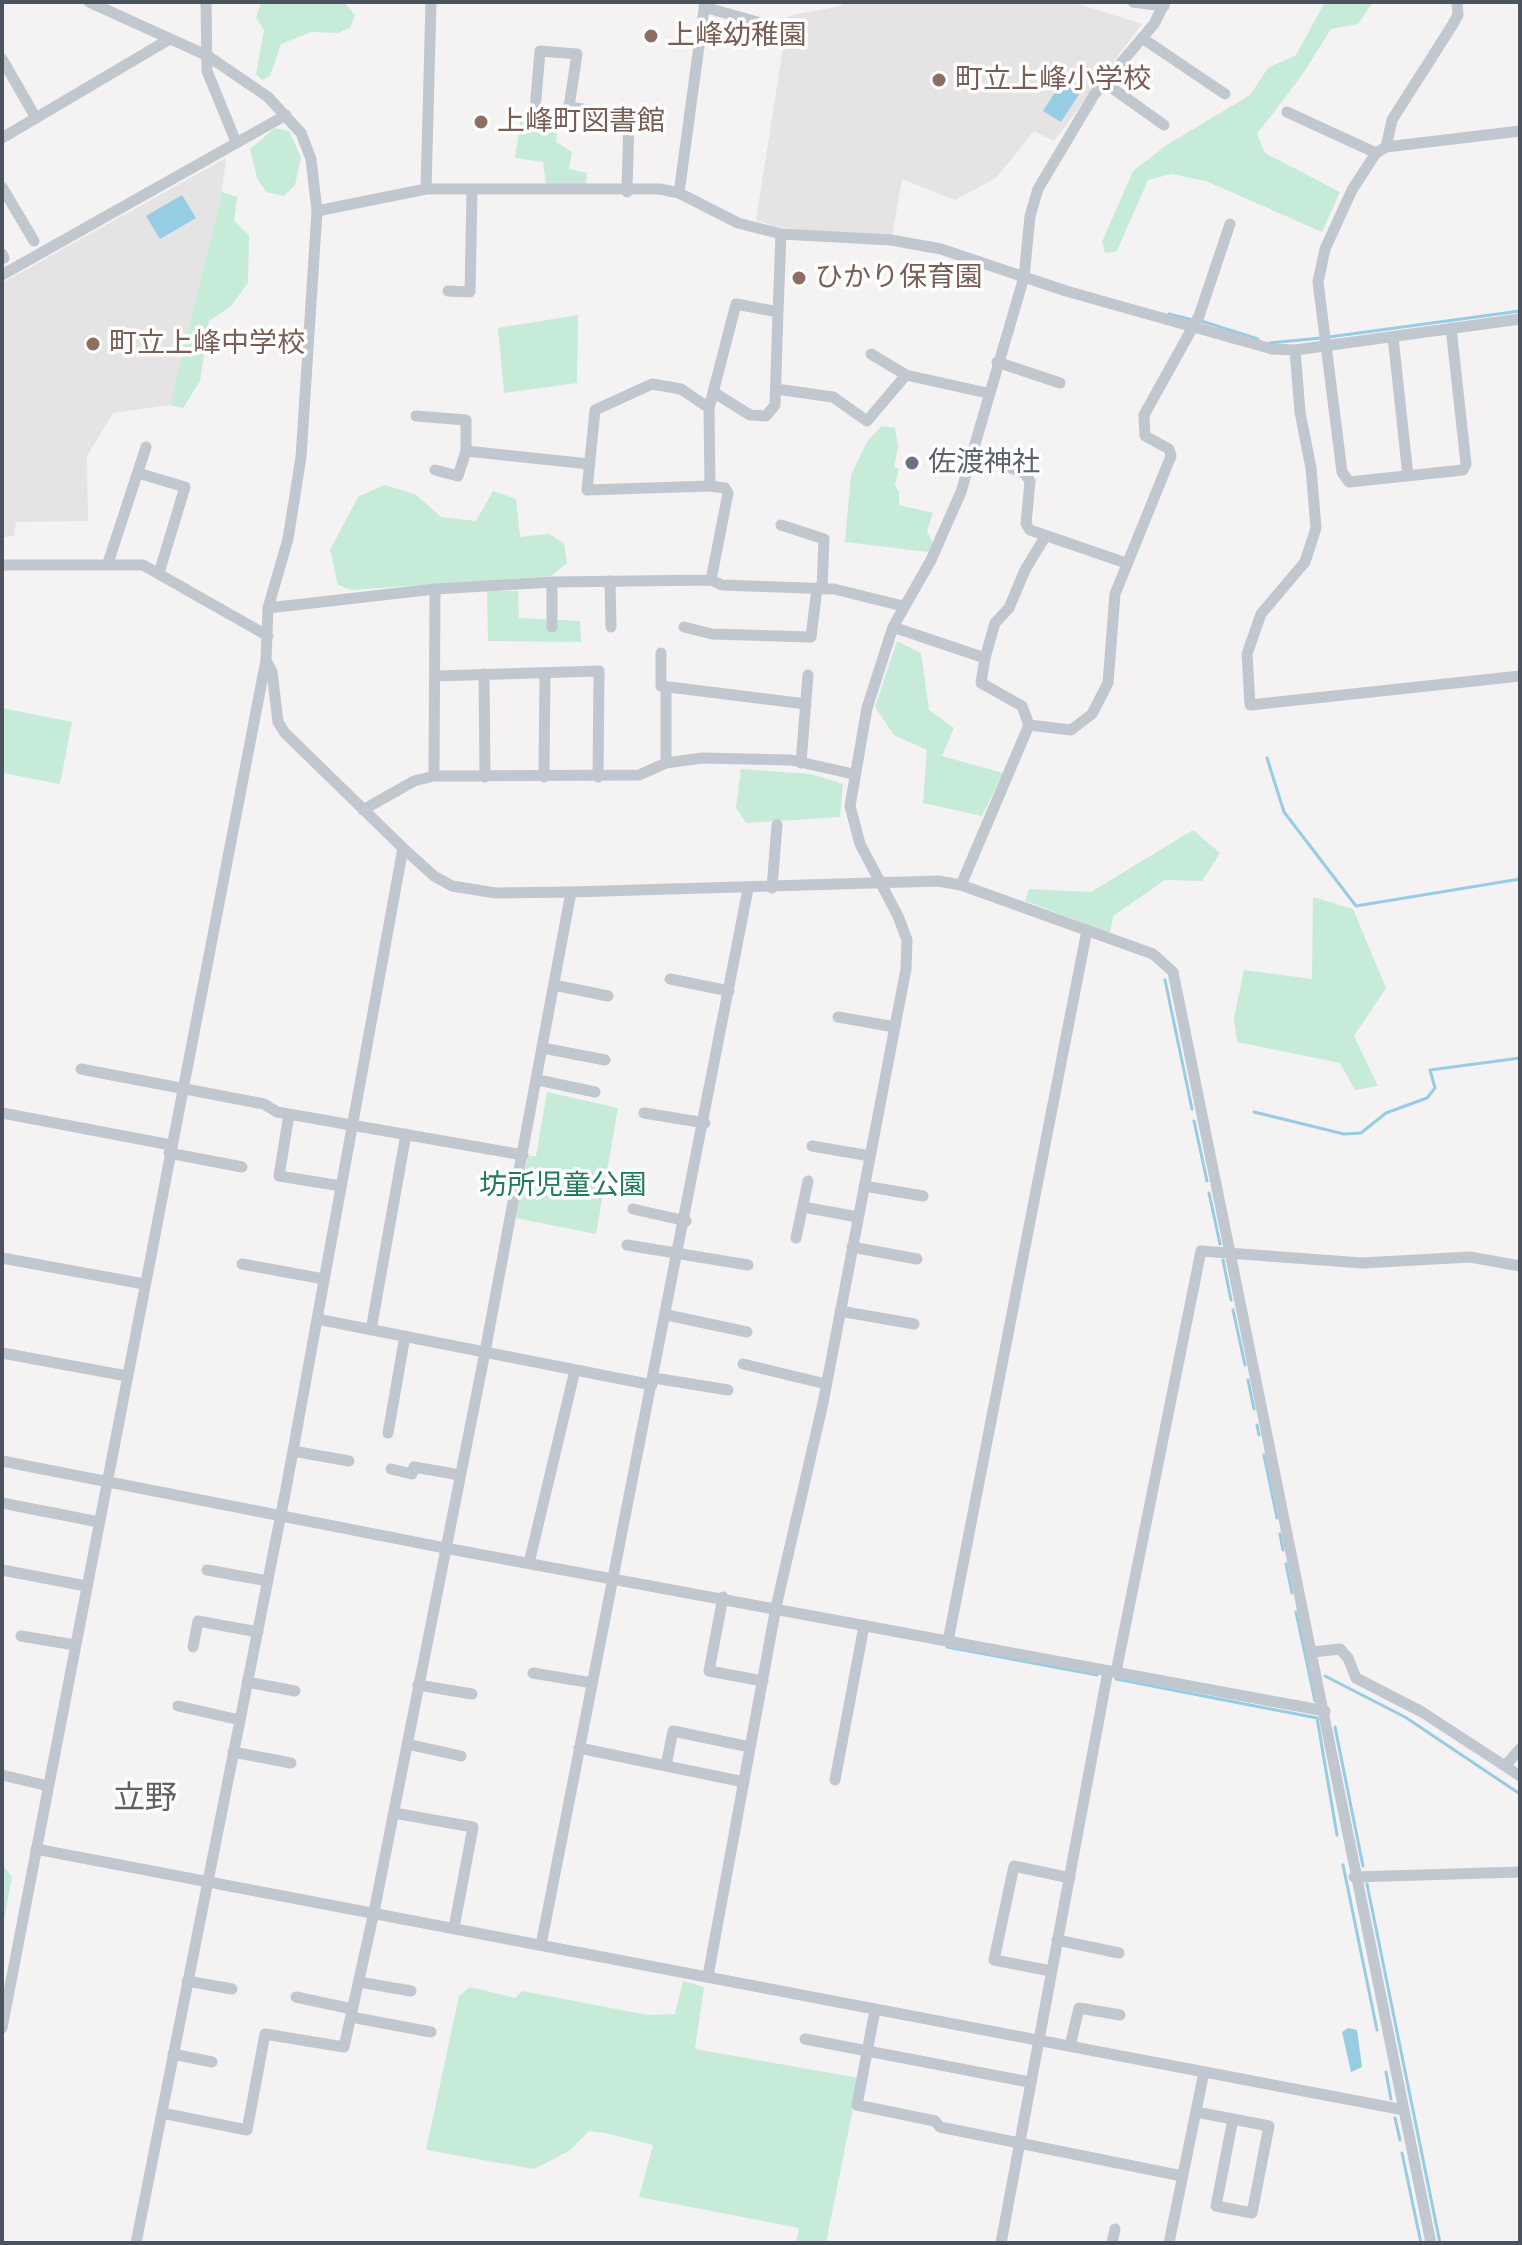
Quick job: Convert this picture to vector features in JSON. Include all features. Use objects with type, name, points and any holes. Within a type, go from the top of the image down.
[{"type":"street","points":[[2,2028],[266,660],[268,608],[288,539],[301,457],[317,211],[311,159],[301,133],[286,115],[238,73],[208,56],[89,2]]},
{"type":"street","points":[[206,2],[207,71],[236,142]]},
{"type":"street","points":[[426,189],[431,2]]},
{"type":"street","points":[[1133,2],[1165,4]]},
{"type":"street","points":[[1451,328],[1466,464],[1463,470],[1349,482],[1342,472],[1318,282],[1325,249],[1352,190],[1381,150],[1392,120],[1458,15],[1457,2]]},
{"type":"street","points":[[708,1976],[776,1607],[826,1384],[906,969],[907,940],[898,916],[860,844],[850,806],[853,774],[867,708],[893,627],[931,560],[961,492],[987,393],[1024,277],[1030,216],[1038,189],[1105,83],[1165,4]]},
{"type":"street","points":[[679,193],[704,5],[786,30]]},
{"type":"street","points":[[1142,38],[1225,94]]},
{"type":"street","points":[[2,138],[168,40]]},
{"type":"street","points":[[569,107],[577,54],[540,51],[535,110],[557,113],[569,107],[629,116],[627,192]]},
{"type":"street","points":[[2,59],[36,118]]},
{"type":"street","points":[[1105,83],[1164,125]]},
{"type":"street","points":[[1287,112],[1381,150],[1520,131]]},
{"type":"street","points":[[2,275],[286,115]]},
{"type":"street","points":[[2,187],[34,241]]},
{"type":"street","points":[[317,211],[426,189],[627,192],[660,189],[679,193],[738,223],[781,234],[916,244],[941,249],[1193,329],[1261,347],[1295,350],[1520,319]]},
{"type":"street","points":[[448,291],[470,292],[472,190]]},
{"type":"street","points":[[1029,725],[1071,730],[1092,714],[1108,683],[1115,594],[1171,456],[1169,449],[1145,436],[1144,415],[1199,316],[1230,224]]},
{"type":"street","points":[[713,392],[750,415],[766,416],[775,405],[781,234]]},
{"type":"street","points":[[710,486],[709,408],[736,304],[778,312]]},
{"type":"street","points":[[1393,337],[1408,476]]},
{"type":"street","points":[[1295,350],[1316,528],[1305,562],[1261,614],[1247,654],[1250,705],[1520,676]]},
{"type":"street","points":[[871,354],[906,375],[987,393]]},
{"type":"street","points":[[997,362],[1060,383]]},
{"type":"street","points":[[776,389],[833,397],[867,421],[906,375]]},
{"type":"street","points":[[709,408],[681,389],[652,384],[595,410],[587,490],[725,488],[728,493],[711,580]]},
{"type":"street","points":[[416,416],[466,420],[466,451],[458,476],[435,470]]},
{"type":"street","points":[[108,563],[146,447]]},
{"type":"street","points":[[466,451],[589,464]]},
{"type":"street","points":[[972,451],[1025,474],[1030,481],[1026,524],[1045,537],[1126,563]]},
{"type":"street","points":[[138,473],[185,487],[159,573]]},
{"type":"street","points":[[684,627],[712,634],[811,637],[824,539],[781,525]]},
{"type":"street","points":[[961,885],[1029,725],[1022,706],[981,683],[985,658],[995,623],[1009,608],[1025,570],[1045,537]]},
{"type":"street","points":[[2,565],[143,565],[268,636]]},
{"type":"street","points":[[268,608],[435,589],[552,582],[711,580],[722,585],[819,588],[903,606]]},
{"type":"street","points":[[610,581],[611,627]]},
{"type":"street","points":[[552,582],[552,627]]},
{"type":"street","points":[[434,776],[435,589]]},
{"type":"street","points":[[893,627],[985,658]]},
{"type":"street","points":[[661,653],[661,686],[806,704]]},
{"type":"street","points":[[266,660],[272,672],[278,722],[285,733],[403,848],[434,876],[452,886],[496,893],[748,889],[938,881],[961,885],[1153,954],[1173,972],[1325,1711],[1354,1877],[1431,2243]]},
{"type":"street","points":[[436,676],[599,671],[598,777]]},
{"type":"street","points":[[544,777],[545,673]]},
{"type":"street","points":[[484,674],[485,777]]},
{"type":"street","points":[[801,763],[808,675]]},
{"type":"street","points":[[666,687],[666,763]]},
{"type":"street","points":[[363,810],[414,781],[434,776],[639,775],[666,763],[702,758],[801,763],[853,774]]},
{"type":"street","points":[[772,888],[777,825]]},
{"type":"street","points":[[136,2243],[293,1451],[403,848]]},
{"type":"street","points":[[541,1945],[612,1578],[686,1221],[748,889]]},
{"type":"street","points":[[162,2113],[247,2130],[265,2034],[344,2047],[374,1912],[485,1352],[571,892]]},
{"type":"street","points":[[948,1641],[1087,930]]},
{"type":"street","points":[[670,979],[729,991]]},
{"type":"street","points":[[554,985],[608,996]]},
{"type":"street","points":[[838,1017],[895,1027]]},
{"type":"street","points":[[543,1048],[605,1060]]},
{"type":"street","points":[[81,1069],[264,1104],[289,1114],[523,1155]]},
{"type":"street","points":[[538,1080],[595,1092]]},
{"type":"street","points":[[2,1113],[242,1167]]},
{"type":"street","points":[[644,1113],[705,1123]]},
{"type":"street","points":[[289,1114],[279,1176],[341,1186]]},
{"type":"street","points":[[371,1330],[406,1134]]},
{"type":"street","points":[[812,1146],[870,1156]]},
{"type":"street","points":[[796,1238],[808,1181]]},
{"type":"street","points":[[864,1186],[923,1196]]},
{"type":"street","points":[[803,1207],[858,1217]]},
{"type":"street","points":[[633,1209],[686,1221]]},
{"type":"street","points":[[627,1245],[673,1254],[680,1251],[748,1265]]},
{"type":"street","points":[[852,1247],[917,1259]]},
{"type":"street","points":[[1001,2243],[1037,2039],[1201,1251],[1362,1263],[1470,1257],[1520,1266]]},
{"type":"street","points":[[2,1258],[144,1284]]},
{"type":"street","points":[[242,1264],[324,1279]]},
{"type":"street","points":[[840,1311],[914,1324]]},
{"type":"street","points":[[667,1315],[747,1332]]},
{"type":"street","points":[[317,1319],[575,1370],[728,1390]]},
{"type":"street","points":[[388,1433],[405,1336]]},
{"type":"street","points":[[2,1353],[127,1376]]},
{"type":"street","points":[[743,1364],[826,1384]]},
{"type":"street","points":[[529,1563],[575,1370]]},
{"type":"street","points":[[293,1451],[349,1461]]},
{"type":"street","points":[[2,1461],[445,1548],[723,1597],[1325,1711]]},
{"type":"street","points":[[391,1469],[412,1474],[414,1467],[460,1475]]},
{"type":"street","points":[[2,1503],[99,1522]]},
{"type":"street","points":[[2,1570],[86,1586]]},
{"type":"street","points":[[207,1570],[268,1581]]},
{"type":"street","points":[[723,1597],[709,1671],[763,1681]]},
{"type":"street","points":[[193,1647],[198,1621],[258,1632]]},
{"type":"street","points":[[835,1780],[864,1626]]},
{"type":"street","points":[[21,1636],[75,1645]]},
{"type":"street","points":[[1313,1652],[1340,1649],[1348,1658],[1356,1678],[1422,1712],[1520,1776]]},
{"type":"street","points":[[533,1673],[592,1683]]},
{"type":"street","points":[[247,1682],[295,1691]]},
{"type":"street","points":[[418,1685],[472,1694]]},
{"type":"street","points":[[178,1706],[240,1720]]},
{"type":"street","points":[[666,1766],[673,1731],[750,1747]]},
{"type":"street","points":[[407,1744],[461,1756]]},
{"type":"street","points":[[579,1748],[744,1782]]},
{"type":"street","points":[[1505,1766],[1520,1749]]},
{"type":"street","points":[[233,1752],[291,1763]]},
{"type":"street","points":[[2,1775],[48,1786]]},
{"type":"street","points":[[394,1813],[473,1827],[454,1928]]},
{"type":"street","points":[[36,1849],[1404,2110]]},
{"type":"street","points":[[1051,1971],[994,1960],[1014,1866],[1070,1878]]},
{"type":"street","points":[[1354,1877],[1520,1872]]},
{"type":"street","points":[[1057,1940],[1119,1953]]},
{"type":"street","points":[[187,1981],[232,1989]]},
{"type":"street","points":[[359,1982],[411,1991]]},
{"type":"street","points":[[296,1997],[431,2032]]},
{"type":"street","points":[[1070,2046],[1079,2008],[1120,2015]]},
{"type":"street","points":[[875,2010],[857,2105],[935,2121],[940,2127],[1182,2176]]},
{"type":"street","points":[[805,2039],[1029,2082]]},
{"type":"street","points":[[173,2054],[212,2062]]},
{"type":"street","points":[[1169,2243],[1204,2072]]},
{"type":"street","points":[[1196,2112],[1233,2119],[1269,2126],[1252,2213],[1216,2206],[1233,2119]]},
{"type":"street","points":[[1112,2243],[1115,2229]]},
{"type":"shaded area","name":"町立上峰小学校","points":[[845,2],[1072,2],[1142,24],[1054,141],[1034,131],[996,178],[955,200],[902,179],[892,236],[780,228],[756,220],[788,16],[840,6]]},
{"type":"shaded area","name":"町立上峰中学校","points":[[226,158],[222,192],[170,405],[113,413],[87,456],[88,521],[16,522],[14,536],[2,537],[2,283]]},
{"type":"green space","points":[[261,2],[344,2],[355,15],[350,28],[338,33],[311,32],[281,44],[270,76],[262,80],[256,74],[264,30],[256,18]]},
{"type":"green space","points":[[1325,2],[1373,2],[1358,24],[1331,29],[1300,78],[1257,134],[1265,153],[1340,192],[1322,232],[1206,181],[1171,174],[1148,180],[1117,251],[1105,253],[1102,242],[1133,171],[1165,146],[1250,95],[1268,68],[1296,55]]},
{"type":"green space","points":[[521,117],[558,123],[556,142],[572,152],[569,169],[587,173],[586,185],[546,184],[543,162],[515,158]]},
{"type":"green space","points":[[275,128],[289,131],[301,157],[295,185],[284,196],[266,192],[257,178],[250,149]]},
{"type":"green space","points":[[222,192],[237,197],[234,221],[249,235],[248,283],[231,306],[209,321],[200,381],[183,408],[170,405]]},
{"type":"green space","points":[[578,315],[577,383],[504,393],[498,328]]},
{"type":"green space","points":[[881,426],[895,428],[898,447],[894,467],[899,469],[895,485],[899,492],[899,505],[933,513],[927,531],[933,544],[928,552],[845,542],[851,475],[867,442]]},
{"type":"green space","points":[[384,485],[415,494],[441,517],[476,521],[493,491],[516,499],[520,537],[549,534],[564,543],[567,563],[551,576],[351,590],[338,585],[330,550],[358,497]]},
{"type":"green space","points":[[487,591],[518,591],[519,618],[580,621],[581,642],[488,641]]},
{"type":"green space","points":[[897,641],[921,653],[929,710],[954,728],[942,756],[1003,773],[982,816],[923,803],[927,750],[894,735],[875,707]]},
{"type":"green space","points":[[2,708],[72,722],[60,784],[2,773]]},
{"type":"green space","points":[[741,769],[811,774],[843,784],[840,817],[746,823],[736,808]]},
{"type":"green space","points":[[1193,830],[1220,853],[1202,881],[1165,880],[1113,916],[1110,933],[1025,901],[1029,889],[1091,892]]},
{"type":"green space","points":[[1313,897],[1353,909],[1386,988],[1354,1036],[1378,1086],[1355,1090],[1340,1063],[1237,1042],[1234,1018],[1244,970],[1312,979]]},
{"type":"green space","name":"坊所児童公園","points":[[547,1092],[618,1108],[596,1234],[515,1218],[528,1156],[536,1156]]},
{"type":"green space","points":[[2,1864],[12,1877],[2,1930]]},
{"type":"green space","points":[[683,1981],[704,1987],[695,2049],[859,2078],[826,2243],[796,2243],[799,2228],[639,2197],[653,2145],[605,2133],[589,2131],[569,2151],[534,2169],[426,2150],[459,1996],[470,1987],[515,1998],[522,1991],[648,2015],[675,2014]]},
{"type":"water","points":[[1065,77],[1083,88],[1061,122],[1043,111]]},
{"type":"water","points":[[182,195],[196,218],[160,239],[146,216]]},
{"type":"water","points":[[1348,2028],[1357,2030],[1362,2067],[1351,2072],[1342,2032]]},
{"type":"waterway","points":[[1329,337],[1520,311]]},
{"type":"waterway","points":[[1169,314],[1193,320]]},
{"type":"waterway","points":[[1201,321],[1258,339]]},
{"type":"waterway","points":[[1269,343],[1321,338]]},
{"type":"waterway","points":[[1267,758],[1284,812],[1356,906],[1520,879]]},
{"type":"waterway","points":[[1165,980],[1192,1109]]},
{"type":"waterway","points":[[1254,1112],[1344,1134],[1361,1133],[1386,1113],[1427,1098],[1435,1088],[1430,1070],[1520,1058]]},
{"type":"waterway","points":[[1194,1121],[1207,1181]]},
{"type":"waterway","points":[[1209,1193],[1220,1244]]},
{"type":"waterway","points":[[1223,1260],[1231,1300]]},
{"type":"waterway","points":[[1233,1310],[1245,1365]]},
{"type":"waterway","points":[[1248,1380],[1254,1409]]},
{"type":"waterway","points":[[1257,1425],[1259,1435]]},
{"type":"waterway","points":[[1264,1455],[1277,1518]]},
{"type":"waterway","points":[[1280,1534],[1283,1550]]},
{"type":"waterway","points":[[1286,1564],[1292,1593]]},
{"type":"waterway","points":[[1296,1612],[1315,1701]]},
{"type":"waterway","points":[[947,1647],[1097,1675]]},
{"type":"waterway","points":[[1325,1676],[1405,1717],[1520,1794]]},
{"type":"waterway","points":[[1116,1679],[1317,1718],[1337,1835]]},
{"type":"waterway","points":[[1335,1727],[1363,1866]]},
{"type":"waterway","points":[[1343,1865],[1377,2030]]},
{"type":"waterway","points":[[1367,1884],[1440,2243]]},
{"type":"waterway","points":[[1386,2072],[1391,2099]]},
{"type":"waterway","points":[[1395,2118],[1400,2140]]},
{"type":"waterway","points":[[1402,2153],[1421,2243]]},
{"type":"place","name":"上峰幼稚園","points":[[651,36]]},
{"type":"place","name":"町立上峰小学校","points":[[939,80]]},
{"type":"place","name":"上峰町図書館","points":[[481,122]]},
{"type":"place","name":"ひかり保育園","points":[[799,278]]},
{"type":"place","name":"町立上峰中学校","points":[[93,344]]},
{"type":"place","name":"佐渡神社","points":[[912,463]]},
{"type":"district","name":"立野","points":[[145,1799]]}]
